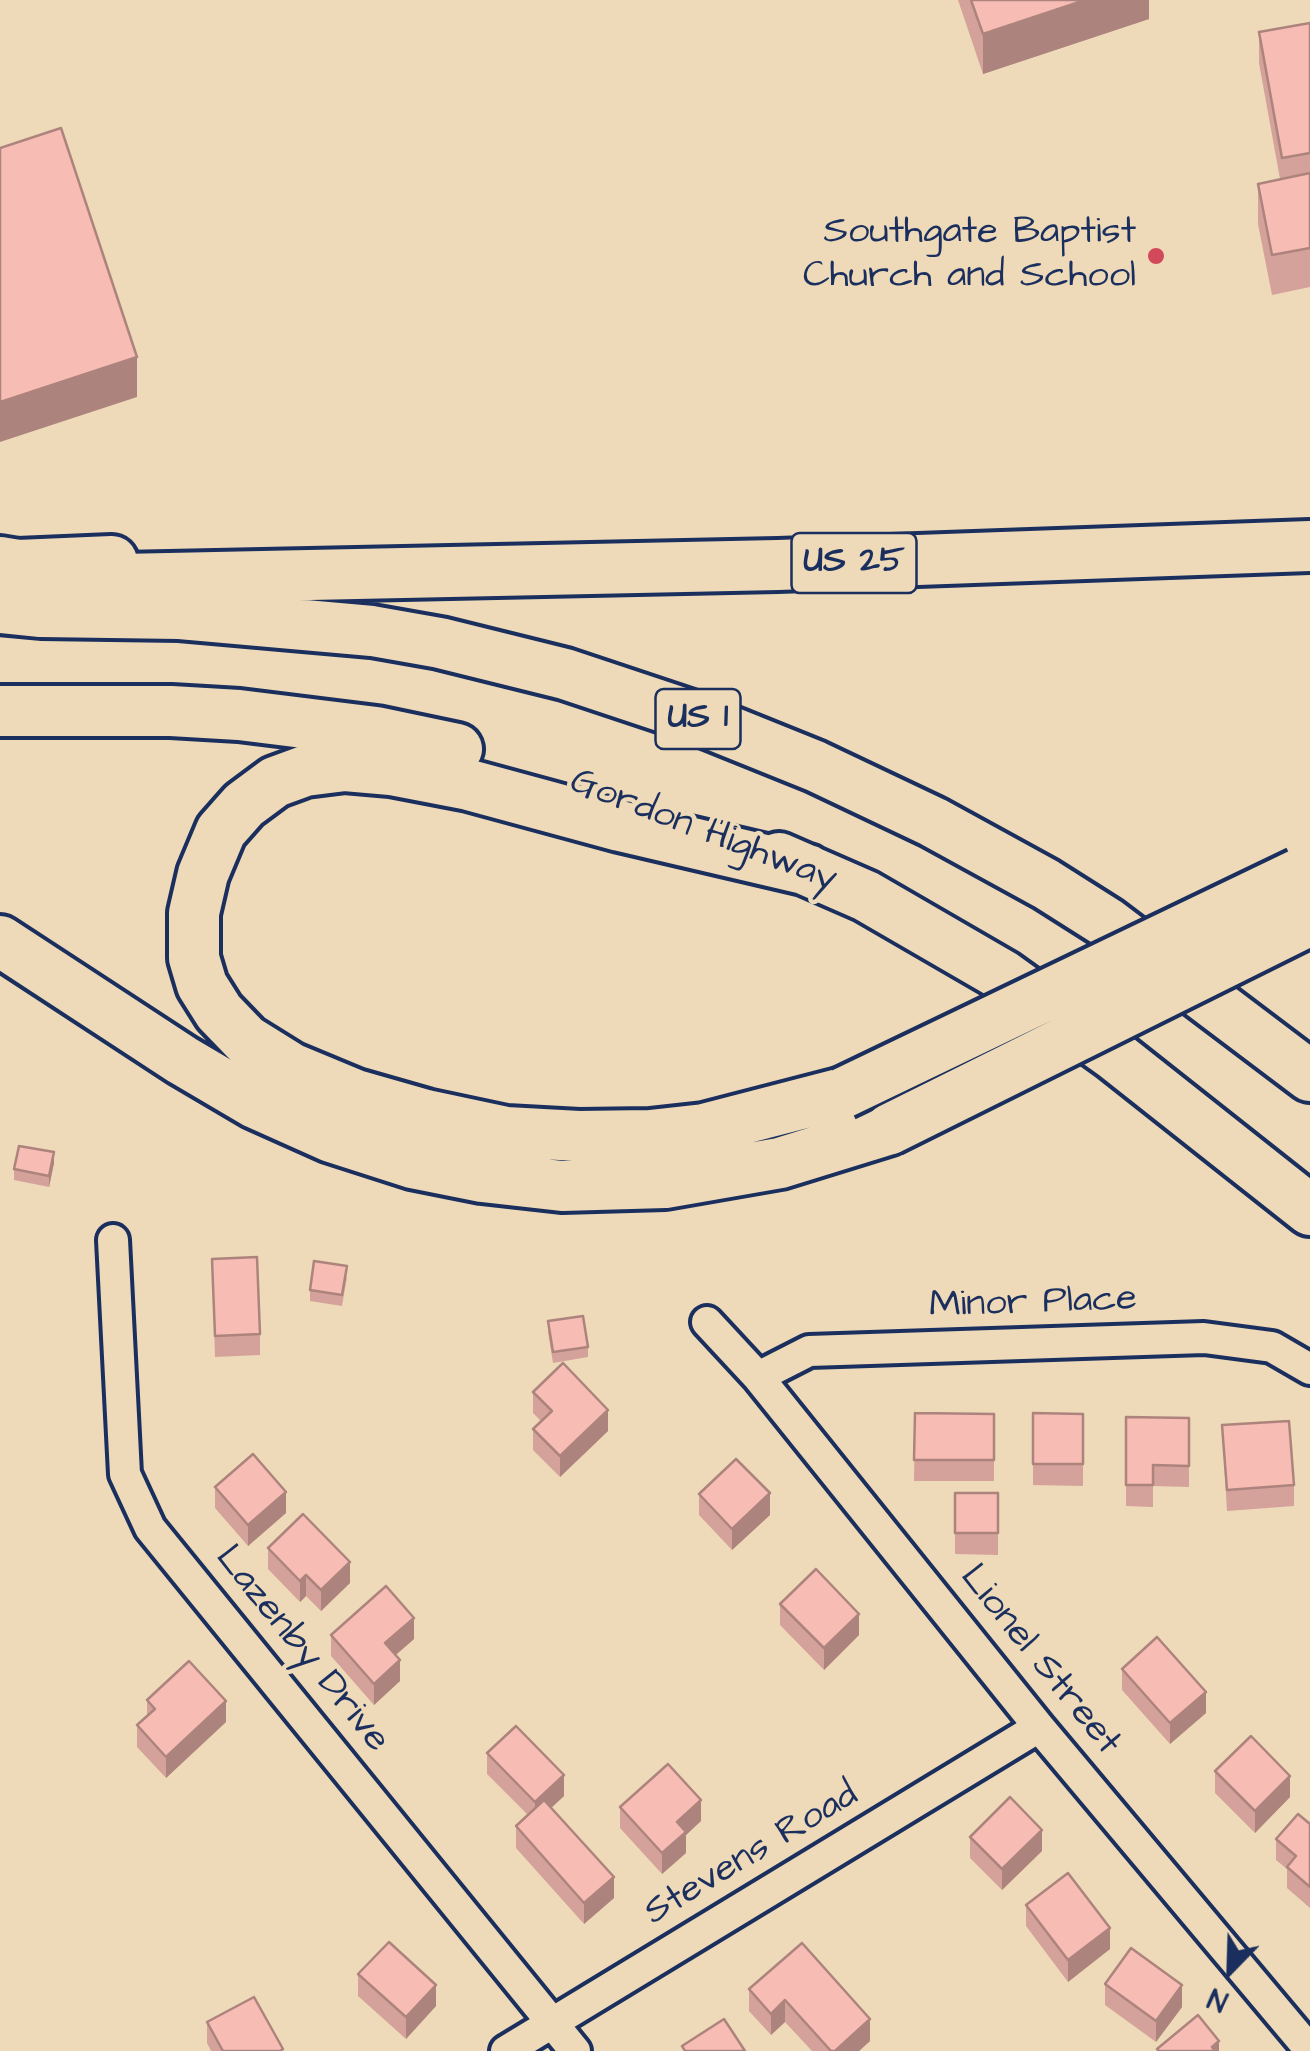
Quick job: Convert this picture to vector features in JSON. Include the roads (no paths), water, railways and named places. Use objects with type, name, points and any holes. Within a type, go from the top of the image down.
[{"type":"highway","name":"US 25","points":[[0,586],[60,580],[778,566],[1310,546]]},
{"type":"highway","points":[[0,562],[18,565],[259,558],[365,574]]},
{"type":"highway","name":"US 1","points":[[0,608],[180,614],[372,630],[565,674],[691,716],[815,766],[933,822],[1046,884],[1106,922],[1310,1076]]},
{"type":"highway","name":"Gordon Highway","points":[[0,711],[170,711],[239,715],[376,732],[512,762],[575,782],[808,870],[866,896],[1004,976],[1114,1056],[1310,1210]]},
{"type":"highway","points":[[808,870],[620,826],[469,785],[391,770],[345,766],[305,771],[275,782],[244,805],[222,831],[203,874],[197,900],[194,958],[202,985],[246,1040],[290,1068],[356,1095],[506,1132],[650,1135],[704,1129],[843,1093],[1306,887]]},
{"type":"highway","points":[[0,941],[182,1060],[256,1103],[331,1137],[412,1163],[482,1178],[562,1186],[665,1183],[780,1162],[890,1129],[1306,887]]},
{"type":"street","name":"Lazenby Drive","points":[[113,1240],[125,1474],[150,1528],[575,2051]]},
{"type":"street","name":"Lionel Street","points":[[707,1322],[758,1378],[1039,1726],[1310,2050]]},
{"type":"street","name":"Minor Place","points":[[758,1378],[809,1351],[1204,1338],[1272,1347],[1310,1368]]},
{"type":"street","name":"Stevens Road","points":[[506,2051],[1039,1726]]},
{"type":"place","name":"Southgate Baptist Church and School","points":[[1156,256]]}]
